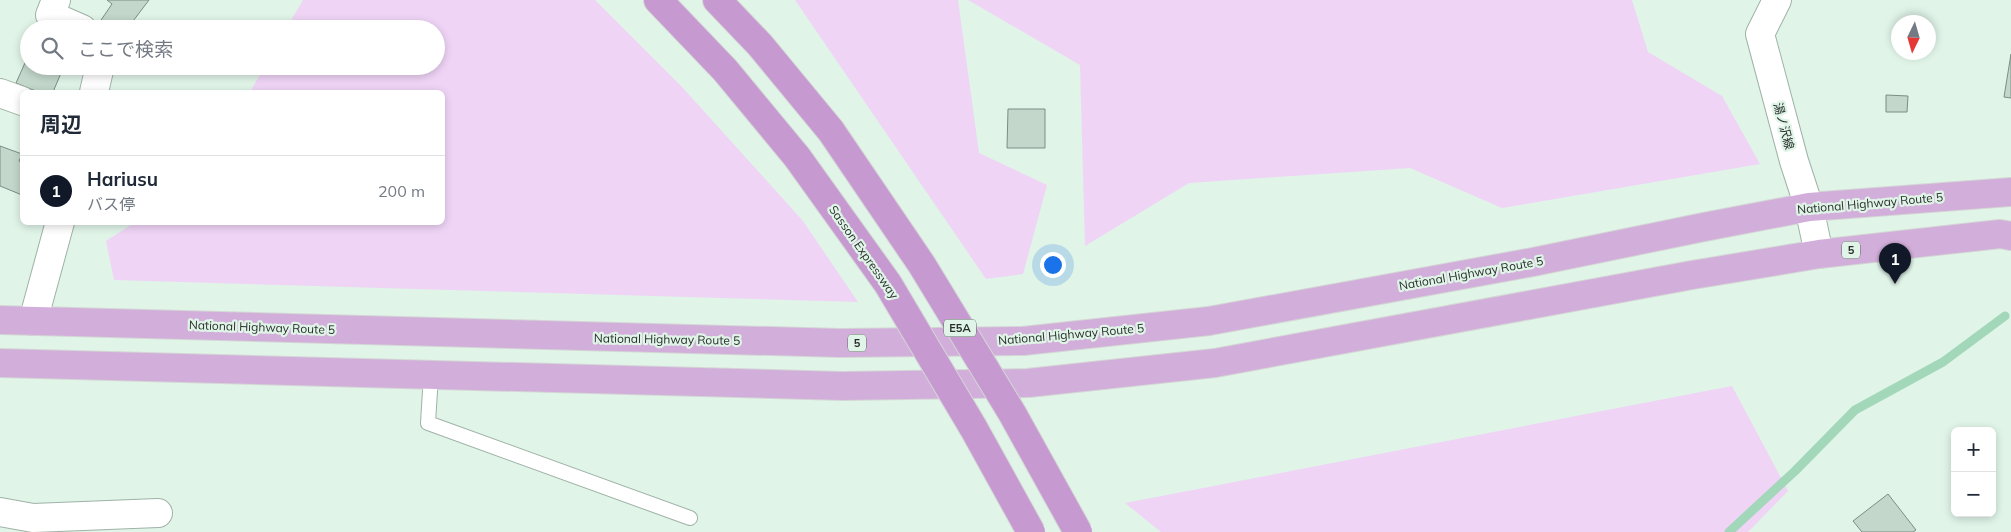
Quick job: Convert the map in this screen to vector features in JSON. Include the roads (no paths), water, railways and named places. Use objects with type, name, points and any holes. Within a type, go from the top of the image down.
[{"type":"highway","name":"Sasson Expressway","points":[[658,0],[725,70],[797,157],[888,284],[974,429],[1031,532]]},
{"type":"highway","name":"E5A","points":[[716,0],[760,45],[830,131],[922,265],[1012,413],[1078,532]]},
{"type":"highway","name":"National Highway Route 5","points":[[0,320],[840,343],[1023,341],[1209,321],[1533,262],[1809,207],[2009,190]]},
{"type":"highway","name":"5","points":[[0,363],[843,386],[1028,383],[1215,363],[1692,275],[1820,254],[2000,234],[2011,236]]},
{"type":"street","points":[[56,0],[50,15],[61,20]]},
{"type":"street","name":"湯ノ沢線","points":[[1777,0],[1760,34],[1794,161],[1809,207],[1820,254]]},
{"type":"street","points":[[94,90],[98,75]]},
{"type":"street","points":[[0,93],[20,100]]},
{"type":"street","points":[[33,321],[59,225]]},
{"type":"street","points":[[0,512],[34,525],[158,513]]},
{"type":"lane","points":[[431,375],[428,423],[690,518]]},
{"type":"waterway","points":[[1729,532],[1795,471],[1855,410],[1943,362],[2005,316]]},
{"type":"place","name":"Hariusu","points":[[1895,284]]}]
